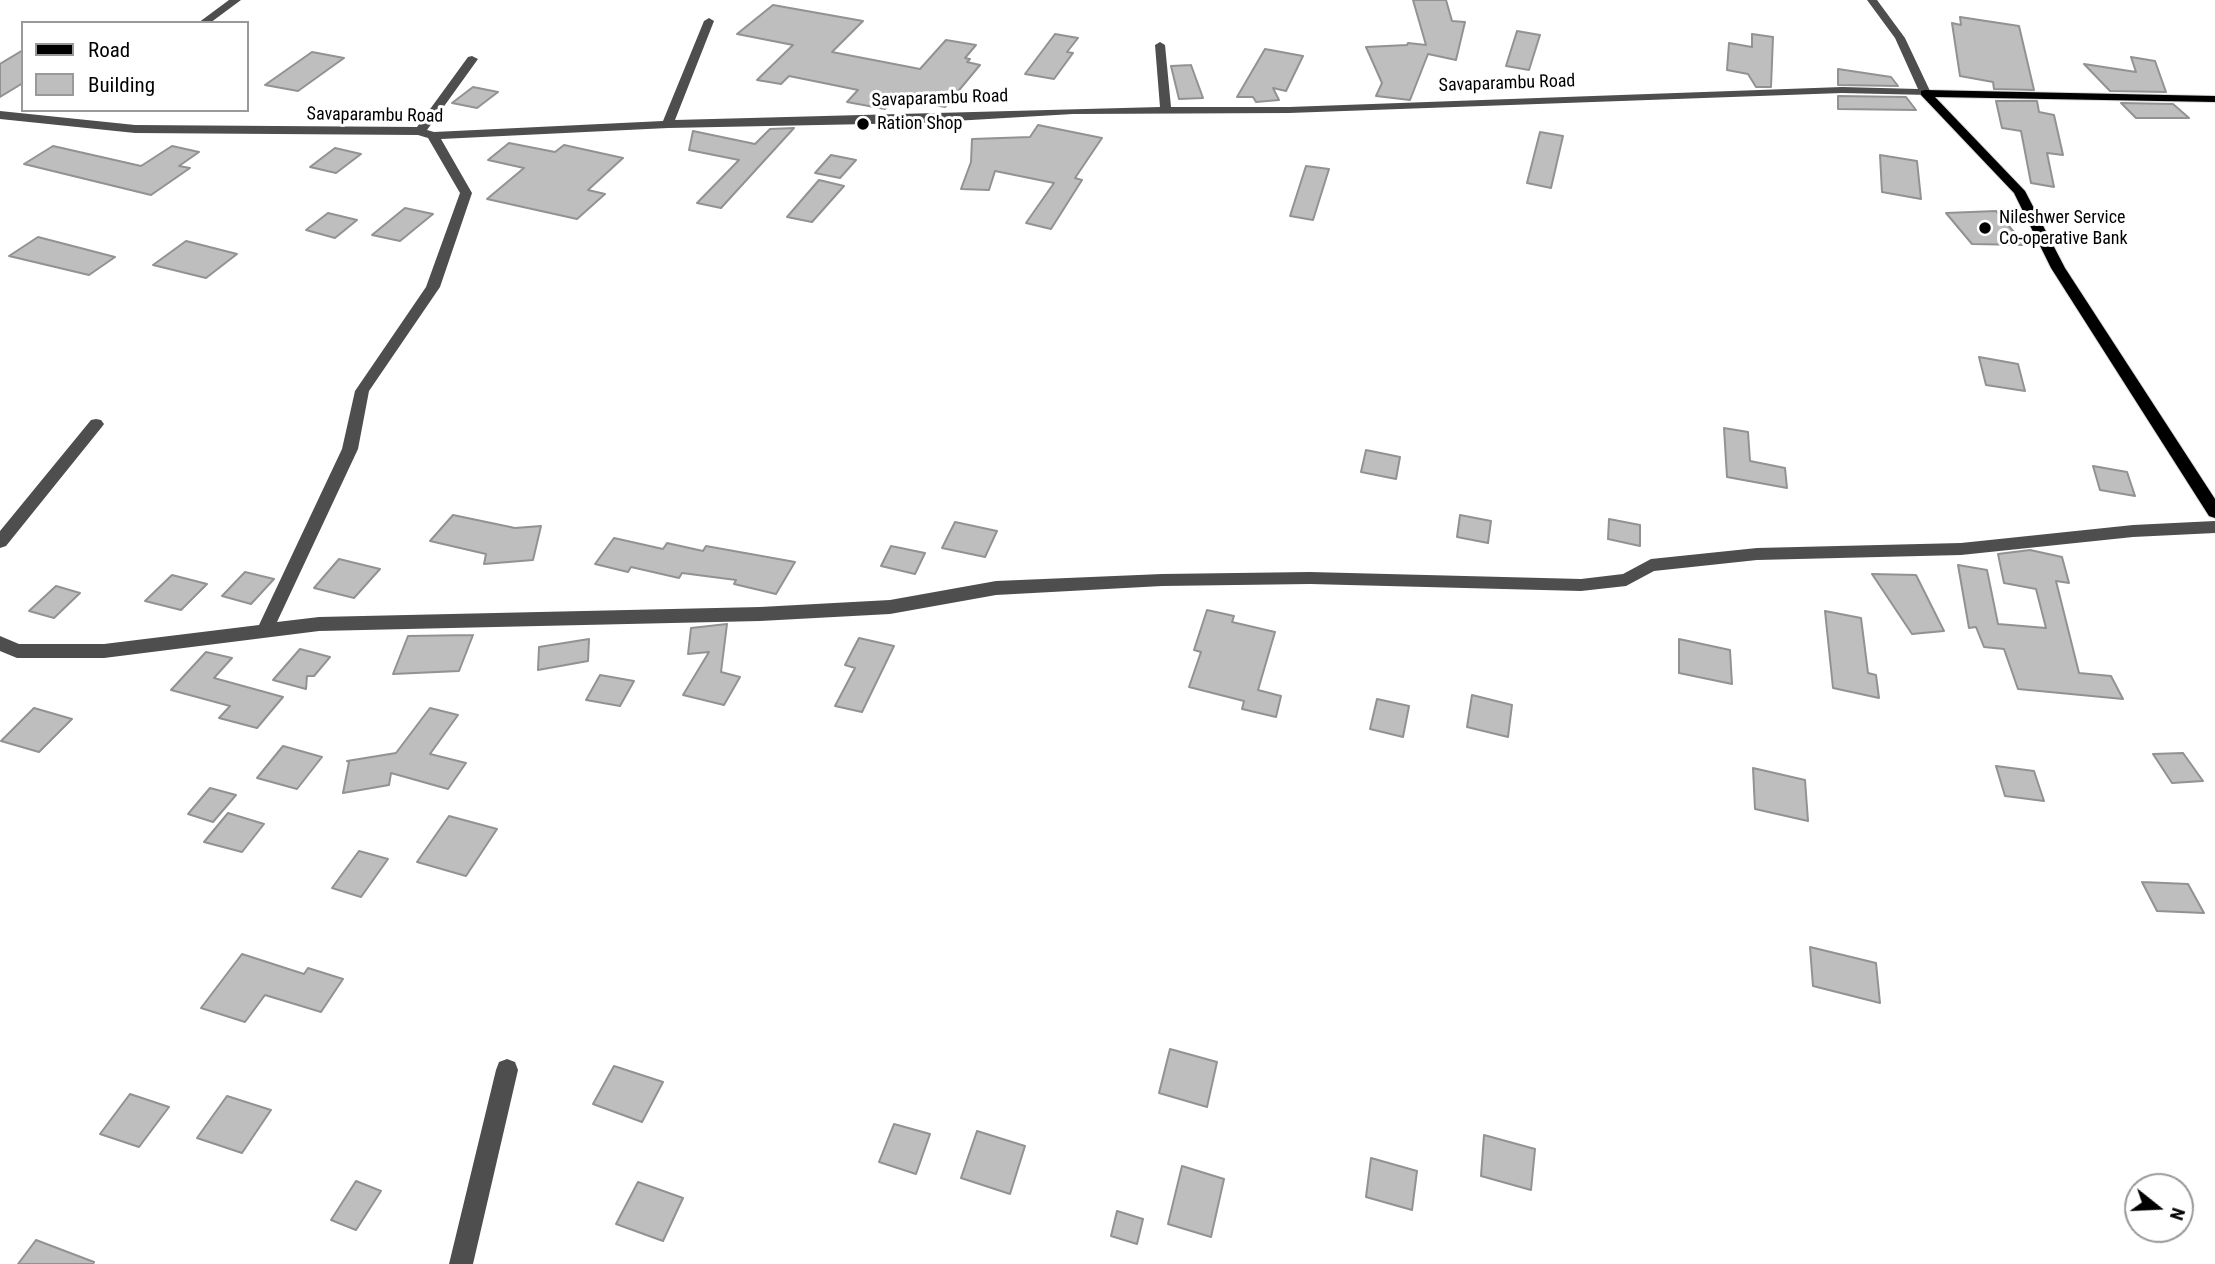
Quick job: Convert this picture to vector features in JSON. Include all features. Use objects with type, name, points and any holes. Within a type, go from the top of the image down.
[{"type":"main road","points":[[1925,93],[2215,99]]},
{"type":"main road","points":[[1925,93],[2019,191],[2058,268],[2215,512]]},
{"type":"street","points":[[206,21],[236,0]]},
{"type":"street","points":[[1872,0],[1900,38],[1925,93]]},
{"type":"street","points":[[668,124],[709,21]]},
{"type":"street","points":[[1160,45],[1166,111]]},
{"type":"street","points":[[265,630],[350,449],[362,391],[433,287],[466,193],[427,134],[472,59]]},
{"type":"street","name":"Savaparambu Road","points":[[0,115],[135,129],[427,134],[668,124],[920,119],[1073,111],[1289,110],[1842,90],[1925,93]]},
{"type":"street","points":[[56,119],[66,112]]},
{"type":"street","points":[[0,542],[96,424]]},
{"type":"street","points":[[0,643],[17,651],[104,651],[319,624],[593,620],[890,607],[996,588],[1162,580],[1323,579],[1581,585],[1626,580],[1651,565],[1757,554],[1961,549],[2133,531],[2215,527]]},
{"type":"street","points":[[461,1264],[507,1070]]},
{"type":"building","points":[[1413,0],[1446,0],[1452,21],[1465,22],[1456,60],[1428,54],[1410,100],[1376,96],[1382,83],[1366,47],[1408,43],[1426,45]]},
{"type":"building","points":[[773,5],[863,21],[832,52],[920,69],[946,40],[976,45],[965,58],[970,59],[967,62],[980,65],[945,107],[895,98],[885,109],[847,102],[858,90],[789,76],[781,84],[757,80],[793,45],[737,34]]},
{"type":"building","points":[[1960,17],[2019,26],[2034,90],[1994,89],[1993,82],[1960,76],[1952,23],[1961,25]]},
{"type":"building","points":[[1517,31],[1540,35],[1529,70],[1506,66]]},
{"type":"building","points":[[1055,34],[1078,38],[1067,52],[1073,53],[1054,79],[1025,74]]},
{"type":"building","points":[[1752,34],[1773,37],[1771,87],[1756,87],[1748,74],[1727,70],[1729,43],[1752,47]]},
{"type":"building","points":[[1265,49],[1303,56],[1286,91],[1273,88],[1279,100],[1256,102],[1253,97],[1237,97]]},
{"type":"building","points":[[21,51],[21,84],[0,97],[0,64]]},
{"type":"building","points":[[312,52],[344,58],[298,91],[265,85]]},
{"type":"building","points":[[2131,57],[2155,61],[2166,92],[2110,91],[2084,64],[2136,72]]},
{"type":"building","points":[[1191,65],[1203,98],[1179,99],[1171,66]]},
{"type":"building","points":[[1838,69],[1891,77],[1898,86],[1838,85]]},
{"type":"building","points":[[473,87],[498,92],[477,108],[452,103]]},
{"type":"building","points":[[1838,96],[1906,97],[1916,110],[1838,109]]},
{"type":"building","points":[[1996,101],[2037,101],[2039,112],[2054,115],[2063,155],[2047,153],[2054,187],[2031,183],[2021,131],[2002,128]]},
{"type":"building","points":[[2121,103],[2173,104],[2189,118],[2136,118]]},
{"type":"building","points":[[1038,125],[1102,138],[1075,178],[1082,180],[1051,229],[1026,223],[1054,183],[995,171],[989,190],[961,189],[971,162],[972,139],[1030,137]]},
{"type":"building","points":[[794,128],[721,208],[697,203],[739,160],[689,150],[693,131],[755,144],[770,129]]},
{"type":"building","points":[[1540,132],[1563,136],[1551,188],[1527,183]]},
{"type":"building","points":[[509,143],[555,152],[564,145],[623,158],[588,190],[605,194],[577,219],[487,199],[524,168],[488,160]]},
{"type":"building","points":[[53,146],[141,166],[172,146],[199,152],[179,166],[190,168],[151,195],[24,164]]},
{"type":"building","points":[[335,148],[361,154],[336,173],[310,167]]},
{"type":"building","points":[[831,155],[856,160],[840,178],[815,173]]},
{"type":"building","points":[[1880,155],[1917,161],[1921,199],[1882,192]]},
{"type":"building","points":[[1306,166],[1329,169],[1313,220],[1290,216]]},
{"type":"building","points":[[819,180],[844,186],[812,222],[787,217]]},
{"type":"building","points":[[405,208],[433,214],[400,241],[372,235]]},
{"type":"building","name":"Nileshwer Service Co-operative Bank","points":[[1996,211],[2025,245],[1972,244],[1946,213]]},
{"type":"building","points":[[328,213],[357,220],[335,238],[306,230]]},
{"type":"building","points":[[38,237],[115,257],[89,275],[9,256]]},
{"type":"building","points":[[186,241],[237,254],[206,278],[153,265]]},
{"type":"building","points":[[1979,357],[2018,364],[2025,391],[1986,385]]},
{"type":"building","points":[[1724,428],[1748,432],[1750,461],[1785,468],[1787,488],[1727,477]]},
{"type":"building","points":[[1366,450],[1400,457],[1396,479],[1361,472]]},
{"type":"building","points":[[2093,466],[2127,472],[2135,496],[2100,490]]},
{"type":"building","points":[[453,515],[515,528],[541,526],[533,560],[484,564],[486,554],[430,541]]},
{"type":"building","points":[[1460,515],[1491,521],[1488,543],[1457,537]]},
{"type":"building","points":[[1609,519],[1640,525],[1640,546],[1608,539]]},
{"type":"building","points":[[955,522],[997,531],[985,557],[942,548]]},
{"type":"building","points":[[614,538],[663,549],[667,543],[703,551],[706,546],[795,562],[776,594],[734,584],[736,580],[682,573],[679,578],[631,567],[628,572],[595,564]]},
{"type":"building","points":[[891,546],[925,553],[915,574],[881,566]]},
{"type":"building","points":[[2030,550],[2062,557],[2069,583],[2056,581],[2079,673],[2111,676],[2123,699],[2018,689],[2004,649],[1984,647],[1976,627],[1969,628],[1958,565],[1987,570],[1998,624],[2046,628],[2036,589],[2004,583],[1998,554]]},
{"type":"building","points":[[339,559],[380,569],[354,598],[314,588]]},
{"type":"building","points":[[245,572],[274,579],[251,604],[222,596]]},
{"type":"building","points":[[1872,574],[1916,575],[1944,631],[1912,634]]},
{"type":"building","points":[[172,575],[207,584],[181,610],[145,601]]},
{"type":"building","points":[[56,586],[80,593],[54,618],[29,611]]},
{"type":"building","points":[[1207,610],[1234,616],[1232,622],[1275,632],[1258,690],[1281,696],[1276,717],[1242,709],[1244,701],[1189,687],[1201,652],[1194,650]]},
{"type":"building","points":[[1825,611],[1861,618],[1868,673],[1876,675],[1879,698],[1833,688]]},
{"type":"building","points":[[727,624],[721,672],[740,677],[724,705],[683,695],[709,652],[688,654],[691,628]]},
{"type":"building","points":[[473,635],[459,671],[393,674],[408,636]]},
{"type":"building","points":[[859,638],[894,646],[862,712],[835,706],[855,668],[845,665]]},
{"type":"building","points":[[589,639],[588,661],[538,670],[539,647]]},
{"type":"building","points":[[1679,639],[1730,650],[1732,684],[1679,673]]},
{"type":"building","points":[[300,649],[330,657],[314,676],[307,676],[306,689],[273,680]]},
{"type":"building","points":[[206,652],[232,658],[214,678],[283,697],[257,728],[219,718],[230,706],[171,690]]},
{"type":"building","points":[[600,675],[634,681],[620,706],[586,700]]},
{"type":"building","points":[[1472,695],[1512,705],[1508,737],[1467,727]]},
{"type":"building","points":[[1377,699],[1409,706],[1403,737],[1370,729]]},
{"type":"building","points":[[34,708],[72,719],[39,752],[1,741]]},
{"type":"building","points":[[430,708],[458,715],[430,754],[466,763],[448,789],[391,773],[389,785],[343,793],[349,762],[347,761],[396,753]]},
{"type":"building","points":[[283,746],[322,757],[297,789],[257,778]]},
{"type":"building","points":[[2183,753],[2203,781],[2172,783],[2153,754]]},
{"type":"building","points":[[1996,766],[2034,771],[2044,801],[2005,796]]},
{"type":"building","points":[[1753,768],[1805,780],[1808,821],[1755,809]]},
{"type":"building","points":[[210,788],[236,795],[213,822],[188,814]]},
{"type":"building","points":[[228,813],[264,824],[242,852],[204,842]]},
{"type":"building","points":[[449,816],[497,829],[466,876],[417,862]]},
{"type":"building","points":[[359,851],[388,859],[361,897],[332,888]]},
{"type":"building","points":[[2142,882],[2188,884],[2204,913],[2157,911]]},
{"type":"building","points":[[1810,947],[1876,963],[1880,1003],[1813,986]]},
{"type":"building","points":[[242,954],[304,974],[308,968],[343,979],[321,1012],[265,995],[245,1022],[201,1008]]},
{"type":"building","points":[[1170,1049],[1217,1062],[1207,1107],[1159,1093]]},
{"type":"building","points":[[614,1066],[663,1082],[642,1122],[593,1104]]},
{"type":"building","points":[[130,1094],[169,1107],[139,1147],[100,1134]]},
{"type":"building","points":[[227,1096],[271,1110],[242,1153],[197,1138]]},
{"type":"building","points":[[894,1124],[930,1134],[916,1174],[879,1162]]},
{"type":"building","points":[[977,1131],[1025,1146],[1010,1194],[961,1178]]},
{"type":"building","points":[[1484,1135],[1535,1149],[1531,1190],[1481,1176]]},
{"type":"building","points":[[1371,1158],[1417,1171],[1412,1210],[1366,1197]]},
{"type":"building","points":[[1182,1166],[1224,1179],[1211,1237],[1168,1224]]},
{"type":"building","points":[[356,1181],[381,1191],[356,1230],[331,1220]]},
{"type":"building","points":[[638,1182],[683,1198],[663,1241],[616,1224]]},
{"type":"building","points":[[1117,1211],[1143,1219],[1137,1244],[1111,1236]]},
{"type":"building","points":[[36,1240],[94,1262],[18,1264]]},
{"type":"place","name":"Ration Shop","points":[[863,124]]},
{"type":"place","name":"Nileshwer Service Co-operative Bank","points":[[1985,228]]}]
